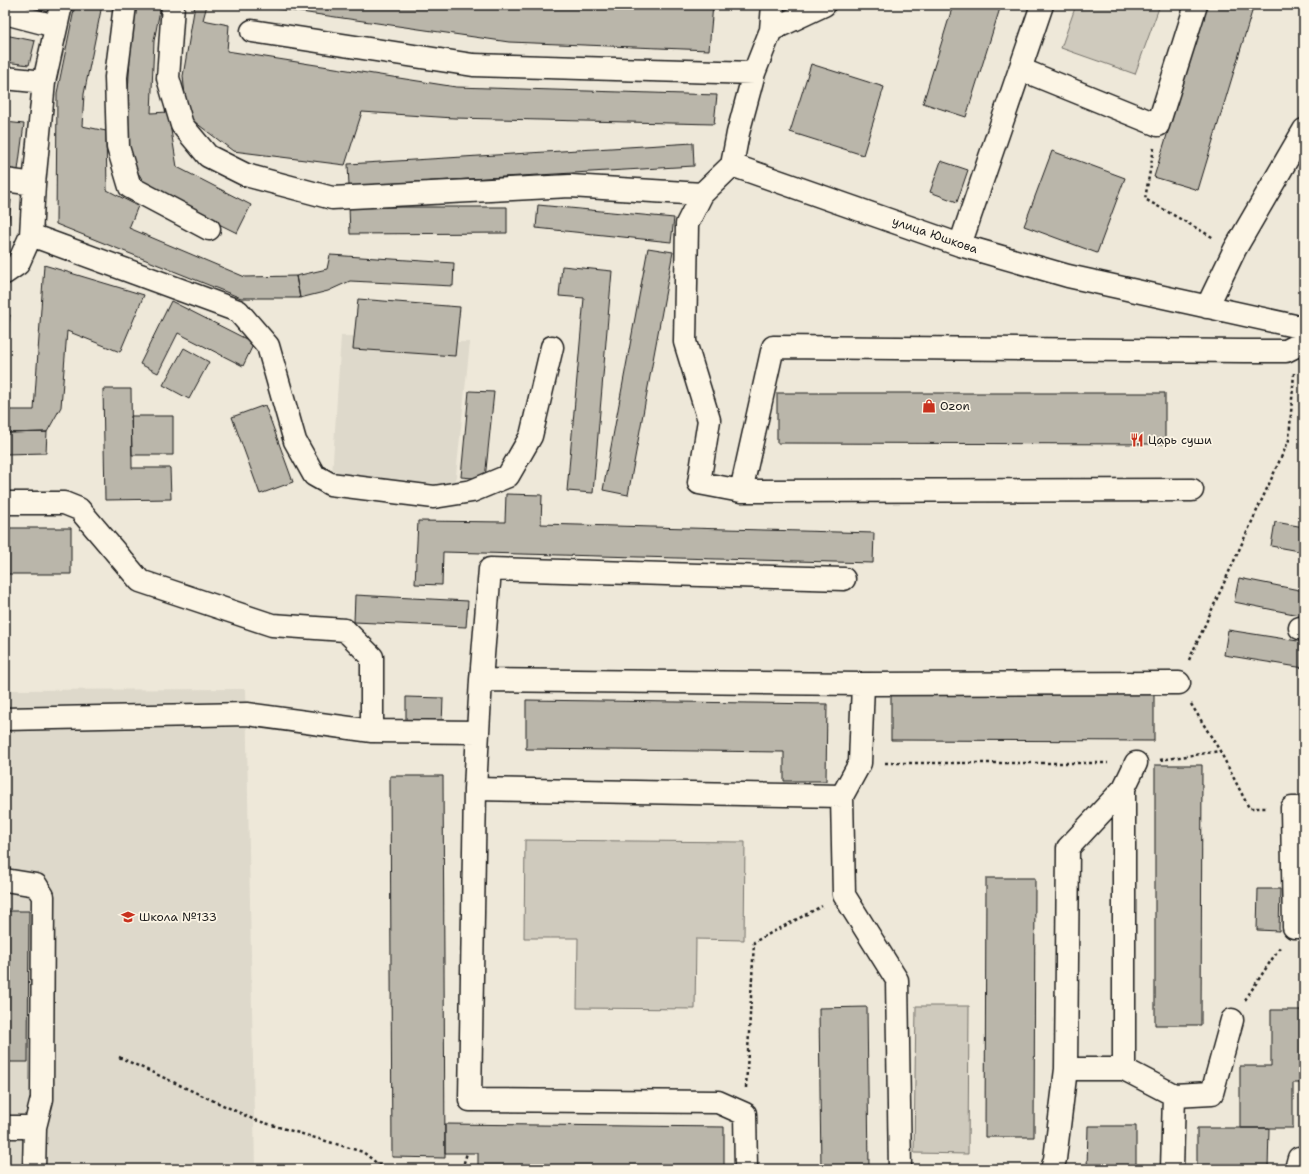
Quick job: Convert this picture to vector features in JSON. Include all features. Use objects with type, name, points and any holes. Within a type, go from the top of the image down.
[{"type":"street","points":[[5,273],[18,264],[31,235],[34,184],[44,82],[55,26],[61,5]]},
{"type":"street","points":[[125,5],[116,77],[118,147],[130,187],[209,229]]},
{"type":"street","points":[[173,5],[168,78],[182,125],[208,156],[246,175],[332,198],[570,186],[702,194]]},
{"type":"street","points":[[773,5],[771,30],[754,73],[738,133],[732,166],[702,194],[686,224],[685,342],[709,420],[699,483],[741,491],[762,492],[1192,490]]},
{"type":"street","points":[[771,30],[824,5]]},
{"type":"street","points":[[960,245],[1042,5]]},
{"type":"street","points":[[1020,69],[1158,125],[1196,5]]},
{"type":"street","points":[[5,14],[55,26]]},
{"type":"street","points":[[252,31],[473,65],[754,73]]},
{"type":"street","points":[[5,78],[44,82]]},
{"type":"street","points":[[1207,307],[1235,249],[1304,130]]},
{"type":"street","name":"улица Юшкова","points":[[732,166],[762,175],[960,245],[1068,276],[1304,328]]},
{"type":"street","points":[[5,180],[34,184]]},
{"type":"street","points":[[31,235],[238,310],[268,346],[295,441],[314,475],[330,484],[434,497],[472,491],[508,476],[531,436],[552,347]]},
{"type":"street","points":[[741,491],[773,347],[1286,351],[1304,342]]},
{"type":"street","points":[[5,503],[64,503],[79,509],[140,581],[272,625],[345,630],[372,657],[372,731]]},
{"type":"street","points":[[746,1169],[745,1114],[718,1102],[470,1100],[475,789],[481,680],[490,569],[844,579]]},
{"type":"street","points":[[481,680],[863,684],[1179,683]]},
{"type":"street","points":[[863,684],[860,764],[842,796],[844,895],[897,980],[900,1169]]},
{"type":"street","points":[[5,719],[247,714],[372,731],[478,732]]},
{"type":"street","points":[[1052,1169],[1055,1159],[1066,1069],[1068,848],[1124,788],[1136,764]]},
{"type":"street","points":[[1124,788],[1124,1069]]},
{"type":"street","points":[[475,789],[842,796]]},
{"type":"street","points":[[1298,808],[1299,927]]},
{"type":"street","points":[[5,880],[36,885],[43,896],[42,1099],[35,1127],[34,1169]]},
{"type":"street","points":[[1066,1069],[1124,1069],[1174,1095],[1212,1093],[1232,1020]]},
{"type":"street","points":[[1172,1169],[1174,1095]]},
{"type":"street","points":[[5,1126],[35,1127]]},
{"type":"path","points":[[1158,125],[1144,199],[1235,249]]},
{"type":"path","points":[[1294,371],[1289,440],[1179,683],[1220,751],[1250,808],[1298,808]]},
{"type":"path","points":[[860,764],[1136,764],[1220,751]]},
{"type":"path","points":[[745,1114],[754,942],[844,895]]},
{"type":"path","points":[[1232,1020],[1299,927]]},
{"type":"path","points":[[119,1057],[255,1120],[363,1152],[384,1169]]},
{"type":"path","points":[[462,1169],[467,1154]]},
{"type":"shaded area","points":[[1076,5],[1160,5],[1135,74],[1061,48]]},
{"type":"shaded area","points":[[358,299],[460,307],[457,342],[470,342],[455,485],[332,476],[341,336],[354,336]]},
{"type":"shaded area","name":"Школа №133","points":[[246,689],[255,1169],[5,1169],[5,690]]},
{"type":"shaded area","points":[[525,840],[745,842],[744,940],[696,939],[695,1009],[577,1008],[578,938],[524,938]]},
{"type":"shaded area","points":[[916,1006],[969,1006],[968,1154],[914,1153]]},
{"type":"building","points":[[75,5],[102,5],[84,94],[82,126],[106,131],[107,190],[138,206],[129,228],[245,277],[296,276],[300,298],[241,298],[56,224],[57,93]]},
{"type":"building","points":[[136,5],[161,5],[154,41],[151,113],[168,112],[177,167],[251,205],[237,233],[148,189],[129,158],[127,114],[131,35]]},
{"type":"building","points":[[195,5],[207,5],[203,20],[229,25],[227,51],[456,87],[717,95],[714,124],[454,118],[362,112],[345,165],[233,151],[187,116],[183,76]]},
{"type":"building","points":[[252,5],[713,5],[709,50],[509,42]]},
{"type":"building","points":[[953,5],[1001,5],[966,117],[923,103]]},
{"type":"building","points":[[1207,5],[1254,5],[1198,190],[1154,177]]},
{"type":"building","points":[[5,35],[35,41],[29,65],[5,62]]},
{"type":"building","points":[[811,64],[884,87],[863,155],[790,132]]},
{"type":"building","points":[[5,122],[24,124],[18,170],[5,169]]},
{"type":"building","points":[[693,143],[694,166],[349,186],[348,164]]},
{"type":"building","points":[[1052,151],[1125,178],[1097,253],[1024,226]]},
{"type":"building","points":[[941,161],[968,170],[957,202],[930,192]]},
{"type":"building","points":[[5,199],[11,200],[6,250],[5,250]]},
{"type":"building","points":[[538,205],[674,218],[671,242],[536,228]]},
{"type":"building","points":[[349,207],[507,207],[507,233],[350,234]]},
{"type":"building","points":[[648,248],[673,252],[628,495],[603,490]]},
{"type":"building","points":[[330,255],[454,263],[453,286],[350,281],[328,291],[300,298],[296,276],[327,269]]},
{"type":"building","points":[[44,265],[144,295],[120,352],[67,331],[61,407],[47,432],[5,433],[5,410],[34,410]]},
{"type":"building","points":[[562,266],[612,271],[593,493],[567,491],[584,298],[559,296]]},
{"type":"building","points":[[358,299],[460,307],[455,356],[353,349]]},
{"type":"building","points":[[171,301],[254,343],[243,366],[178,333],[158,373],[140,364]]},
{"type":"building","points":[[5,314],[10,315],[5,341]]},
{"type":"building","points":[[184,348],[209,362],[189,399],[163,385]]},
{"type":"building","points":[[103,389],[131,389],[132,468],[170,468],[171,499],[105,500]]},
{"type":"building","points":[[469,391],[494,392],[485,479],[461,477]]},
{"type":"building","points":[[777,393],[1165,393],[1165,444],[777,443]]},
{"type":"building","points":[[265,405],[293,482],[260,494],[232,417]]},
{"type":"building","points":[[131,416],[173,416],[173,455],[132,455]]},
{"type":"building","points":[[47,432],[46,453],[5,454],[5,433]]},
{"type":"building","points":[[506,494],[542,495],[541,524],[874,533],[873,563],[443,552],[442,585],[415,584],[418,521],[505,522]]},
{"type":"building","points":[[1275,522],[1304,527],[1304,552],[1271,546]]},
{"type":"building","points":[[5,528],[71,528],[71,574],[5,574]]},
{"type":"building","points":[[1239,578],[1304,591],[1304,616],[1234,602]]},
{"type":"building","points":[[355,595],[468,601],[466,627],[354,622]]},
{"type":"building","points":[[1228,630],[1304,642],[1304,668],[1224,655]]},
{"type":"building","points":[[891,693],[1154,693],[1154,741],[891,740]]},
{"type":"building","points":[[406,697],[443,698],[442,725],[406,724]]},
{"type":"building","points":[[526,700],[827,704],[826,781],[784,781],[784,752],[526,749]]},
{"type":"building","points":[[1155,765],[1202,765],[1201,1025],[1155,1025]]},
{"type":"building","points":[[390,776],[443,776],[445,1158],[392,1157]]},
{"type":"building","points":[[986,878],[1035,878],[1034,1137],[985,1137]]},
{"type":"building","points":[[1258,889],[1280,889],[1279,931],[1257,930]]},
{"type":"building","points":[[5,911],[29,911],[28,1062],[5,1062]]},
{"type":"building","points":[[867,1007],[869,1169],[821,1169],[819,1008]]},
{"type":"building","points":[[1271,1010],[1304,1010],[1304,1083],[1293,1083],[1293,1128],[1240,1128],[1240,1066],[1271,1066]]},
{"type":"building","points":[[445,1124],[724,1127],[724,1169],[478,1169],[478,1153],[445,1153]]},
{"type":"building","points":[[1088,1126],[1136,1126],[1136,1169],[1087,1169]]},
{"type":"building","points":[[1197,1128],[1269,1128],[1268,1169],[1197,1169]]},
{"type":"place","name":"Ozon","points":[[929,406]]},
{"type":"place","name":"Царь суши","points":[[1137,440]]},
{"type":"place","name":"Школа №133","points":[[128,917]]}]
